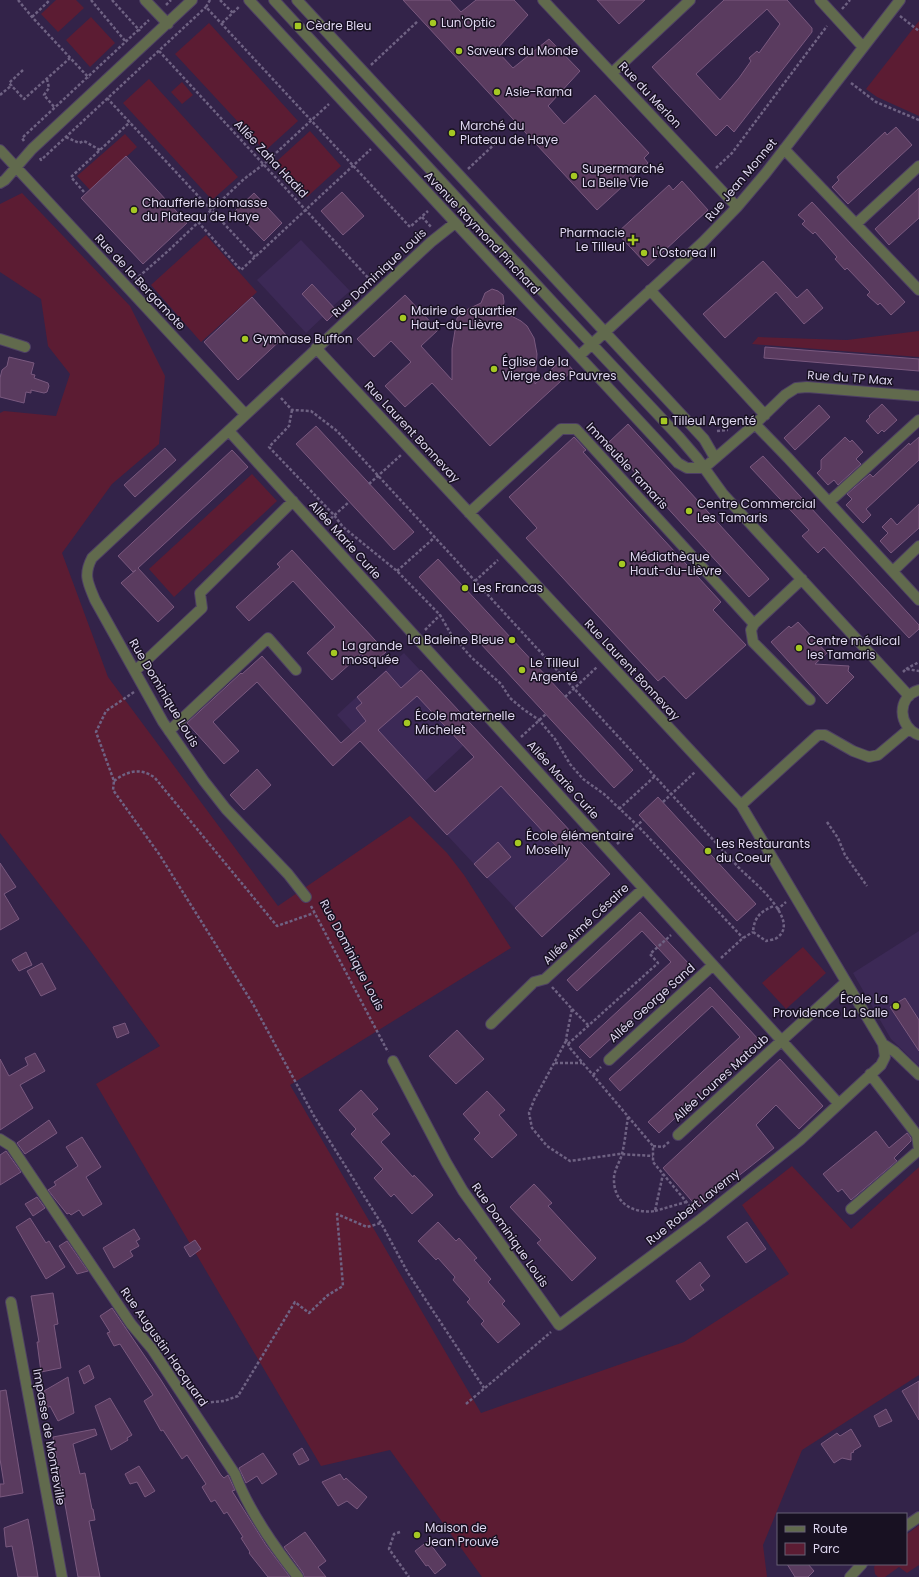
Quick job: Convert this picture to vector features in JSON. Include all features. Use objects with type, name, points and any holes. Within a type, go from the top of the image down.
[{"type":"street","points":[[145,0],[168,24]]},
{"type":"street","points":[[0,183],[5,180],[32,149],[168,24],[192,0]]},
{"type":"street","name":"Avenue Raymond Pinchard","points":[[249,0],[678,463],[687,468],[704,468]]},
{"type":"street","name":"Avenue Raymond Pinchard","points":[[274,0],[679,437],[697,458],[723,494],[909,696]]},
{"type":"street","name":"Avenue Raymond Pinchard","points":[[297,0],[704,439],[715,458]]},
{"type":"street","name":"Rue du Merlon","points":[[544,0],[737,207]]},
{"type":"street","points":[[612,73],[690,0]]},
{"type":"street","points":[[820,0],[863,47]]},
{"type":"street","name":"Rue Jean Monnet","points":[[579,356],[707,239],[737,207],[900,0]]},
{"type":"street","points":[[784,149],[919,290]]},
{"type":"street","name":"Rue de la Bergamote","points":[[0,150],[244,414]]},
{"type":"street","points":[[856,224],[919,166]]},
{"type":"street","name":"Rue Dominique Louis","points":[[306,897],[288,874],[222,803],[204,781],[169,731],[91,589],[86,578],[88,565],[92,558],[229,431],[244,414],[431,242],[455,223]]},
{"type":"street","points":[[650,290],[765,415]]},
{"type":"street","points":[[0,339],[25,347]]},
{"type":"street","name":"Rue Laurent Bonnevay","points":[[316,348],[702,765],[741,805],[883,1044]]},
{"type":"street","name":"Rue du TP Max","points":[[715,458],[765,415],[785,395],[796,388],[807,387],[919,396]]},
{"type":"street","points":[[829,502],[919,420]]},
{"type":"street","points":[[755,424],[919,600]]},
{"type":"street","name":"Immeuble Tamaris","points":[[469,514],[561,429],[576,429],[754,624]]},
{"type":"street","name":"Allée Marie Curie","points":[[229,431],[839,1104]]},
{"type":"street","points":[[704,468],[715,458]]},
{"type":"street","points":[[135,671],[202,608],[200,593],[292,501]]},
{"type":"street","points":[[893,571],[919,546]]},
{"type":"street","points":[[802,579],[754,624],[751,630],[753,642],[810,700]]},
{"type":"street","points":[[169,731],[268,638],[296,670]]},
{"type":"street","points":[[919,690],[909,696],[904,703],[902,712],[904,722],[909,729],[919,735]]},
{"type":"street","points":[[741,805],[818,735],[825,735],[853,751],[869,757],[878,755],[909,729]]},
{"type":"street","name":"Allée Aimé Césaire","points":[[491,1024],[534,982],[545,979],[643,889]]},
{"type":"street","name":"Allée George Sand","points":[[609,1060],[713,965]]},
{"type":"street","name":"Allée Lounes Matoub","points":[[678,1135],[846,982]]},
{"type":"street","points":[[883,1044],[895,1052],[919,1075]]},
{"type":"street","name":"Rue Robert Laverny","points":[[559,1325],[701,1219],[800,1140],[881,1065],[885,1057],[883,1044]]},
{"type":"street","name":"Rue Dominique Louis","points":[[394,1061],[463,1192],[559,1325]]},
{"type":"street","points":[[851,1209],[919,1150],[917,1135],[870,1074]]},
{"type":"street","name":"Rue Augustin Hacquard","points":[[0,1139],[11,1146],[131,1324],[152,1349],[235,1474],[242,1493],[298,1577]]},
{"type":"street","name":"Impasse de Montreville","points":[[11,1302],[62,1577]]},
{"type":"street","points":[[907,1525],[919,1517]]},
{"type":"street","points":[[850,1577],[861,1565]]},
{"type":"path","points":[[18,0],[32,18],[86,75]]},
{"type":"path","points":[[32,18],[50,0]]},
{"type":"path","points":[[91,0],[126,42]]},
{"type":"path","name":"Allée Zaha Hadid","points":[[112,0],[380,290]]},
{"type":"path","points":[[211,0],[206,7],[410,227]]},
{"type":"path","points":[[220,0],[231,14],[222,23]]},
{"type":"path","points":[[708,176],[732,153],[834,16],[850,0]]},
{"type":"path","points":[[23,70],[9,82],[24,99],[70,58]]},
{"type":"path","points":[[841,75],[876,102],[919,120]]},
{"type":"path","points":[[47,79],[49,88],[44,95],[55,108]]},
{"type":"path","points":[[0,95],[12,85]]},
{"type":"path","points":[[111,102],[255,257]]},
{"type":"path","points":[[84,192],[71,177],[130,122]]},
{"type":"path","points":[[142,273],[168,251],[244,179],[264,164],[296,135]]},
{"type":"path","points":[[66,137],[78,143],[84,141],[100,150]]},
{"type":"path","points":[[198,222],[241,270],[372,148]]},
{"type":"path","points":[[281,398],[292,410],[310,411],[337,431],[741,870],[764,891],[784,920],[784,929],[777,938],[766,941],[753,932]]},
{"type":"path","points":[[292,410],[289,426],[269,447],[334,515],[343,527],[397,572],[440,615],[451,634],[471,657],[500,684],[510,698],[523,710],[539,720],[555,739],[570,764],[582,779],[604,794],[637,825],[743,938]]},
{"type":"path","points":[[369,484],[408,448]]},
{"type":"path","points":[[318,530],[349,502]]},
{"type":"path","points":[[397,572],[435,537]]},
{"type":"path","points":[[475,581],[506,553]]},
{"type":"path","points":[[416,638],[440,615]]},
{"type":"path","points":[[565,697],[605,660]]},
{"type":"path","points":[[906,669],[919,662]]},
{"type":"path","points":[[143,685],[106,711],[96,732],[114,781],[112,790],[159,854],[249,998],[314,1116],[381,1223],[408,1273],[484,1388]]},
{"type":"path","points":[[513,744],[546,714]]},
{"type":"path","points":[[663,802],[702,765]]},
{"type":"path","points":[[114,781],[127,773],[134,771],[150,774],[155,778],[277,926],[314,913]]},
{"type":"path","points":[[619,808],[655,776]]},
{"type":"path","points":[[610,851],[643,820]]},
{"type":"path","points":[[827,822],[838,838],[845,855],[867,886]]},
{"type":"path","name":"Rue Dominique Louis","points":[[306,897],[394,1061]]},
{"type":"path","points":[[713,965],[743,938],[753,932],[756,918],[764,910],[774,906]]},
{"type":"path","points":[[653,1156],[622,1154],[570,1161],[547,1146],[532,1128],[529,1113],[534,1100],[567,1043],[658,963],[650,954],[679,928]]},
{"type":"path","points":[[545,979],[588,1026]]},
{"type":"path","points":[[572,1009],[566,1039],[567,1043],[653,1146],[653,1162],[701,1219]]},
{"type":"path","points":[[555,1063],[583,1063]]},
{"type":"path","points":[[628,1117],[622,1154],[614,1177],[616,1194],[630,1209],[639,1212],[655,1212],[686,1202]]},
{"type":"path","points":[[653,1146],[663,1147],[678,1135]]},
{"type":"path","points":[[655,1212],[663,1174]]},
{"type":"path","points":[[201,1403],[224,1400],[238,1396],[295,1302],[309,1313],[328,1295],[344,1286],[337,1214],[367,1227],[381,1223]]},
{"type":"path","points":[[466,1404],[559,1325]]},
{"type":"path","points":[[400,1532],[394,1534],[389,1549],[409,1577]]},
{"type":"shaded area","points":[[301,240],[350,291],[333,306],[337,311],[327,321],[323,317],[306,333],[257,280]]},
{"type":"shaded area","name":"École maternelle Michelet","points":[[404,653],[478,732],[410,795],[337,715]]},
{"type":"shaded area","name":"École élémentaire Moselly","points":[[489,743],[610,874],[542,937],[420,806]]},
{"type":"shaded area","name":"École La Providence La Salle","points":[[919,931],[919,1066],[891,1039],[853,973]]},
{"type":"green space","points":[[56,0],[76,0],[84,8],[58,32],[41,14]]},
{"type":"green space","points":[[91,17],[115,43],[90,67],[66,40]]},
{"type":"green space","points":[[919,21],[919,116],[877,97],[866,89]]},
{"type":"green space","points":[[209,23],[298,121],[265,151],[175,54]]},
{"type":"green space","points":[[149,79],[238,177],[212,200],[123,103]]},
{"type":"green space","points":[[182,82],[193,95],[182,104],[171,92]]},
{"type":"green space","points":[[310,131],[341,166],[307,197],[276,162]]},
{"type":"green space","points":[[125,134],[137,147],[90,190],[77,176]]},
{"type":"green space","points":[[22,193],[130,306],[165,376],[159,444],[112,484],[62,553],[108,677],[278,906],[410,816],[447,853],[464,875],[511,948],[290,1085],[481,1413],[684,1342],[789,1274],[742,1205],[792,1166],[851,1229],[919,1167],[919,1375],[802,1450],[763,1545],[767,1577],[482,1577],[390,1450],[321,1466],[96,1084],[160,1046],[86,945],[0,833],[0,413],[4,411],[56,416],[70,374],[48,346],[41,299],[0,272],[0,204]]},
{"type":"green space","points":[[206,235],[257,292],[201,342],[151,285]]},
{"type":"green space","points":[[919,331],[919,357],[752,344],[758,337],[847,340]]},
{"type":"green space","points":[[252,474],[277,501],[174,597],[149,569]]},
{"type":"green space","points":[[803,947],[826,973],[786,1009],[762,983]]},
{"type":"green space","points":[[919,1525],[919,1565],[907,1573],[899,1567],[885,1577],[878,1577],[875,1574],[874,1567],[875,1565],[907,1565],[907,1534]]},
{"type":"building","points":[[403,0],[450,0],[461,12],[476,0],[514,0],[528,15],[496,50],[513,68],[549,39],[580,71],[548,106],[564,124],[595,95],[649,153],[644,158],[648,163],[597,210]]},
{"type":"building","points":[[597,0],[645,0],[619,24]]},
{"type":"building","points":[[724,0],[787,0],[812,28],[812,32],[734,132],[727,125],[716,136],[652,67]],"holes":[[[767,9],[780,24],[759,53],[757,51],[749,58],[751,61],[720,100],[696,74]]]},
{"type":"building","points":[[896,127],[912,145],[848,204],[832,187],[839,180],[837,177],[885,132],[887,135]]},
{"type":"building","name":"Chaufferie biomasse du Plateau de Haye","points":[[126,156],[187,223],[143,264],[81,198]]},
{"type":"building","points":[[682,181],[708,210],[648,266],[617,233],[669,185],[673,190]]},
{"type":"building","points":[[919,188],[919,218],[889,245],[875,229]]},
{"type":"building","points":[[342,192],[364,216],[343,235],[321,211]]},
{"type":"building","points":[[254,193],[282,223],[264,241],[235,211]]},
{"type":"building","points":[[812,202],[905,302],[891,315],[880,303],[878,305],[867,295],[870,292],[847,268],[845,270],[835,259],[837,257],[815,232],[813,234],[802,224],[805,221],[798,215]]},
{"type":"building","points":[[763,261],[797,298],[807,289],[823,308],[804,324],[776,292],[725,338],[703,314]]},
{"type":"building","points":[[312,284],[337,311],[327,321],[302,294]]},
{"type":"building","name":"Église de la Vierge des Pauvres","points":[[492,289],[503,295],[504,302],[502,311],[521,321],[527,326],[534,338],[537,354],[535,384],[563,359],[573,370],[490,446],[432,383],[405,407],[385,386],[411,362],[391,341],[374,357],[357,339],[405,295],[438,330],[421,346],[452,380],[452,349],[457,318],[468,309],[481,303],[485,293]]},
{"type":"building","name":"Gymnase Buffon","points":[[252,297],[286,335],[238,380],[204,342]]},
{"type":"building","points":[[765,347],[919,359],[919,371],[764,358]]},
{"type":"building","points":[[9,357],[34,363],[31,374],[35,375],[34,378],[48,383],[49,386],[47,392],[44,393],[31,390],[31,393],[26,392],[24,403],[0,397],[0,378],[2,370],[7,366]]},
{"type":"building","points":[[882,404],[897,420],[884,432],[882,430],[878,434],[866,421],[870,417],[869,416]]},
{"type":"building","points":[[819,405],[830,417],[795,450],[784,438]]},
{"type":"building","name":"Centre Commercial Les Tamaris","points":[[628,424],[769,579],[749,597],[608,443]]},
{"type":"building","points":[[316,426],[414,532],[394,550],[296,444]]},
{"type":"building","points":[[574,437],[586,450],[583,452],[721,602],[713,610],[746,645],[686,699],[664,676],[658,681],[526,538],[537,528],[509,497]]},
{"type":"building","points":[[845,437],[850,442],[852,440],[863,452],[856,459],[861,464],[838,485],[834,480],[828,485],[817,473],[821,469],[821,460]]},
{"type":"building","points":[[919,437],[919,460],[866,509],[871,515],[863,523],[846,505],[852,499],[847,494],[870,474],[873,477],[909,443],[910,445]]},
{"type":"building","points":[[165,448],[176,460],[135,497],[124,485]]},
{"type":"building","points":[[232,450],[248,467],[138,568],[174,607],[158,622],[121,583],[136,570],[133,572],[118,556]]},
{"type":"building","points":[[763,456],[919,625],[919,629],[909,638],[824,547],[818,553],[802,536],[809,530],[750,467]]},
{"type":"building","points":[[919,504],[919,528],[891,553],[880,541],[888,533],[882,527],[891,518],[897,525]]},
{"type":"building","points":[[292,550],[386,652],[371,665],[361,654],[332,680],[307,653],[335,627],[293,581],[249,621],[236,607],[280,567],[277,564]]},
{"type":"building","name":"Le Tilleul Argenté","points":[[438,559],[633,770],[614,788],[419,577]]},
{"type":"building","points":[[798,622],[827,653],[815,664],[849,666],[848,671],[854,677],[827,704],[771,642],[789,626],[791,628]]},
{"type":"building","points":[[262,656],[341,743],[366,721],[356,708],[362,703],[357,697],[386,671],[401,688],[421,670],[610,874],[542,937],[515,908],[568,859],[501,786],[447,835],[360,741],[333,766],[257,682],[213,722],[239,751],[224,764],[187,723],[241,673],[242,674]],"holes":[[[417,696],[474,757],[435,792],[378,730]]]},
{"type":"building","points":[[257,769],[271,785],[244,810],[230,795]]},
{"type":"building","points":[[658,797],[756,904],[737,921],[639,815]]},
{"type":"building","points":[[498,842],[511,857],[487,878],[474,864]]},
{"type":"building","points":[[0,863],[16,887],[4,894],[19,919],[0,930]]},
{"type":"building","points":[[640,912],[690,965],[590,1058],[579,1047],[671,962],[642,931],[577,991],[567,980]]},
{"type":"building","points":[[26,952],[32,965],[19,971],[12,960]]},
{"type":"building","points":[[42,963],[56,989],[41,996],[27,971]]},
{"type":"building","points":[[710,987],[759,1040],[659,1133],[648,1122],[740,1037],[712,1006],[620,1091],[609,1079]]},
{"type":"building","points":[[905,998],[919,1020],[919,1051],[890,1007]]},
{"type":"building","points":[[125,1023],[129,1033],[117,1038],[113,1027]]},
{"type":"building","points":[[457,1030],[484,1059],[456,1084],[429,1056]]},
{"type":"building","points":[[35,1053],[45,1071],[20,1085],[33,1108],[0,1130],[0,1059],[9,1076],[28,1065],[25,1058]]},
{"type":"building","points":[[780,1059],[823,1106],[799,1129],[776,1105],[756,1125],[774,1148],[713,1196],[712,1195],[698,1208],[663,1168]]},
{"type":"building","points":[[361,1090],[378,1109],[372,1114],[390,1134],[381,1142],[413,1177],[414,1175],[433,1195],[412,1214],[394,1194],[391,1197],[374,1178],[383,1169],[351,1134],[356,1129],[339,1110]]},
{"type":"building","points":[[487,1091],[505,1110],[499,1115],[517,1135],[492,1158],[474,1139],[480,1133],[463,1114]]},
{"type":"building","points":[[49,1120],[57,1133],[25,1154],[17,1143]]},
{"type":"building","points":[[876,1131],[889,1148],[907,1133],[911,1138],[911,1141],[894,1158],[897,1161],[851,1200],[842,1189],[838,1192],[823,1174]]},
{"type":"building","points":[[82,1137],[101,1167],[86,1177],[102,1204],[83,1216],[79,1210],[71,1215],[69,1213],[67,1214],[48,1190],[56,1185],[54,1182],[78,1166],[66,1147]]},
{"type":"building","points":[[6,1151],[21,1172],[0,1185],[0,1155]]},
{"type":"building","points":[[534,1184],[552,1203],[548,1206],[596,1258],[572,1281],[537,1243],[541,1240],[510,1207]]},
{"type":"building","points":[[37,1197],[45,1208],[33,1216],[25,1204]]},
{"type":"building","points":[[30,1218],[46,1243],[49,1241],[65,1267],[46,1279],[16,1227]]},
{"type":"building","points":[[438,1222],[456,1241],[459,1238],[477,1258],[474,1260],[491,1279],[488,1282],[505,1301],[502,1304],[520,1324],[498,1343],[481,1324],[484,1321],[467,1302],[470,1299],[453,1280],[455,1277],[438,1258],[436,1260],[418,1241]]},
{"type":"building","points":[[747,1222],[766,1249],[746,1263],[727,1237]]},
{"type":"building","points":[[134,1229],[140,1239],[136,1241],[139,1246],[130,1251],[133,1256],[114,1268],[103,1248]]},
{"type":"building","points":[[195,1240],[201,1249],[190,1257],[184,1247]]},
{"type":"building","points":[[67,1241],[88,1271],[77,1274],[59,1246]]},
{"type":"building","points":[[700,1262],[710,1276],[700,1285],[704,1290],[690,1300],[676,1281]]},
{"type":"building","points":[[53,1293],[58,1324],[54,1325],[61,1368],[41,1372],[37,1342],[39,1342],[31,1296]]},
{"type":"building","points":[[112,1308],[161,1380],[221,1475],[224,1478],[228,1475],[235,1490],[232,1491],[266,1545],[290,1577],[268,1577],[249,1553],[250,1552],[241,1538],[243,1537],[227,1512],[224,1514],[215,1500],[211,1502],[202,1487],[206,1484],[187,1455],[182,1459],[163,1430],[161,1431],[144,1401],[153,1395],[120,1344],[114,1346],[107,1333],[110,1332],[100,1316]]},
{"type":"building","points":[[89,1365],[94,1378],[84,1384],[79,1371]]},
{"type":"building","points":[[68,1377],[74,1413],[58,1421],[50,1406],[47,1408],[44,1391]]},
{"type":"building","points":[[919,1381],[919,1420],[902,1391]]},
{"type":"building","points":[[6,1390],[23,1493],[0,1497],[0,1484],[4,1484],[0,1459],[0,1391]]},
{"type":"building","points":[[110,1398],[132,1435],[127,1438],[128,1440],[111,1450],[95,1406]]},
{"type":"building","points":[[886,1409],[892,1421],[879,1427],[874,1416]]},
{"type":"building","points":[[95,1429],[97,1435],[73,1444],[80,1474],[85,1473],[93,1509],[95,1520],[89,1521],[100,1577],[78,1577],[53,1437]]},
{"type":"building","points":[[851,1429],[861,1446],[851,1453],[851,1460],[842,1458],[834,1463],[821,1444],[837,1433],[840,1436]]},
{"type":"building","points":[[302,1448],[309,1460],[299,1465],[293,1454]]},
{"type":"building","points":[[263,1453],[277,1474],[262,1484],[257,1476],[246,1483],[239,1468]]},
{"type":"building","points":[[139,1466],[155,1491],[145,1497],[137,1482],[130,1484],[125,1474]]},
{"type":"building","points":[[340,1474],[344,1480],[346,1478],[367,1497],[357,1509],[347,1501],[338,1506],[322,1482]]},
{"type":"building","points":[[28,1519],[38,1577],[18,1577],[12,1546],[6,1547],[4,1528]]},
{"type":"building","points":[[305,1532],[326,1561],[318,1567],[326,1577],[304,1577],[303,1573],[284,1547]]},
{"type":"building","name":"Maison de Jean Prouvé","points":[[428,1541],[446,1565],[435,1574],[428,1565],[426,1566],[415,1551]]},
{"type":"building","points":[[788,1565],[809,1565],[814,1571],[808,1577],[795,1577]]},
{"type":"place","name":"Lun'Optic","points":[[433,23]]},
{"type":"place","name":"Cèdre Bleu","points":[[298,26]]},
{"type":"place","name":"Saveurs du Monde","points":[[459,51]]},
{"type":"place","name":"Asie-Rama","points":[[497,92]]},
{"type":"place","name":"Marché du Plateau de Haye","points":[[452,133]]},
{"type":"place","name":"Supermarché La Belle Vie","points":[[574,176]]},
{"type":"place","name":"Chaufferie biomasse du Plateau de Haye","points":[[134,210]]},
{"type":"place","name":"Pharmacie Le Tilleul","points":[[633,240]]},
{"type":"place","name":"L'Ostorea II","points":[[644,253]]},
{"type":"place","name":"Mairie de quartier Haut-du-Lièvre","points":[[403,318]]},
{"type":"place","name":"Gymnase Buffon","points":[[245,339]]},
{"type":"place","name":"Église de la Vierge des Pauvres","points":[[494,369]]},
{"type":"place","name":"Tilleul Argenté","points":[[664,421]]},
{"type":"place","name":"Centre Commercial Les Tamaris","points":[[689,511]]},
{"type":"place","name":"Médiathèque Haut-du-Lièvre","points":[[622,564]]},
{"type":"place","name":"Les Francas","points":[[465,588]]},
{"type":"place","name":"La Baleine Bleue","points":[[512,640]]},
{"type":"place","name":"Centre médical les Tamaris","points":[[799,648]]},
{"type":"place","name":"La grande mosquée","points":[[334,653]]},
{"type":"place","name":"Le Tilleul Argenté","points":[[522,670]]},
{"type":"place","name":"École maternelle Michelet","points":[[407,723]]},
{"type":"place","name":"École élémentaire Moselly","points":[[518,843]]},
{"type":"place","name":"Les Restaurants du Coeur","points":[[708,851]]},
{"type":"place","name":"École La Providence La Salle","points":[[896,1006]]},
{"type":"place","name":"Maison de Jean Prouvé","points":[[417,1535]]}]
